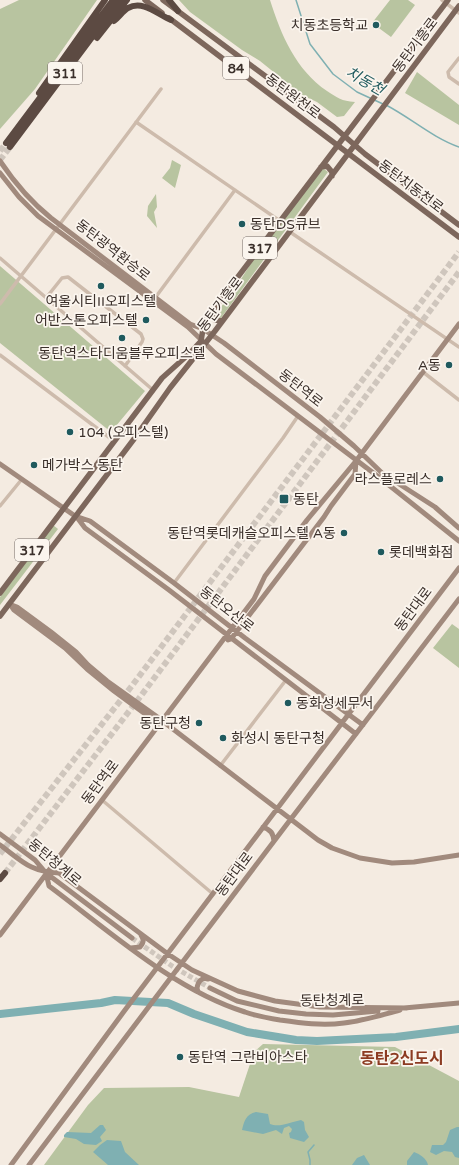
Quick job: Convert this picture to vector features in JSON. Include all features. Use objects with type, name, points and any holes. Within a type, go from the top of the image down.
[{"type":"highway","points":[[91,19],[102,0]]},
{"type":"highway","points":[[17,128],[46,81],[105,0]]},
{"type":"highway","name":"311","points":[[113,0],[17,128],[8,145],[32,117],[120,0]]},
{"type":"highway","points":[[32,117],[50,99],[127,0]]},
{"type":"highway","points":[[169,0],[178,11]]},
{"type":"highway","points":[[104,29],[128,8],[139,5],[150,7],[161,16],[171,20]]},
{"type":"highway","points":[[0,879],[5,873]]},
{"type":"main road","name":"동탄원천로","points":[[145,0],[349,154]]},
{"type":"main road","name":"동탄원천로","points":[[162,0],[355,145]]},
{"type":"main road","name":"동탄기흥로","points":[[0,616],[134,439],[203,342],[204,322],[445,1]]},
{"type":"main road","name":"동탄기흥로","points":[[0,593],[162,378],[212,335],[458,10]]},
{"type":"main road","name":"동탄치동천로","points":[[355,145],[459,225]]},
{"type":"main road","name":"동탄치동천로","points":[[349,154],[459,237]]},
{"type":"main road","points":[[320,167],[327,166],[332,172],[332,176]]},
{"type":"main road","points":[[212,311],[215,320],[222,321]]},
{"type":"street","points":[[445,1],[458,10]]},
{"type":"street","points":[[459,58],[448,72],[449,77],[459,84]]},
{"type":"street","points":[[0,304],[161,89]]},
{"type":"street","points":[[136,122],[280,221]]},
{"type":"street","name":"동탄광역환승로","points":[[0,161],[34,203],[59,224],[190,324],[224,343]]},
{"type":"street","name":"동탄광역환승로","points":[[0,173],[34,212],[55,230],[188,327],[216,354]]},
{"type":"street","points":[[155,298],[235,190]]},
{"type":"street","points":[[290,232],[459,347]]},
{"type":"street","points":[[0,258],[153,390]]},
{"type":"street","points":[[46,298],[62,278],[68,277],[141,334],[143,339],[142,342],[125,366]]},
{"type":"street","name":"동탄역로","points":[[0,935],[220,645],[229,637],[254,599],[265,576],[307,520],[362,454],[459,324]]},
{"type":"street","name":"동탄역로","points":[[224,343],[320,417],[362,454],[381,476]]},
{"type":"street","name":"동탄역로","points":[[216,354],[368,470],[435,507],[459,528]]},
{"type":"street","points":[[0,355],[114,441]]},
{"type":"street","points":[[423,372],[459,400]]},
{"type":"street","points":[[174,584],[298,416]]},
{"type":"street","name":"동탄역로","points":[[234,630],[324,517],[354,474],[356,461]]},
{"type":"street","name":"동탄오산로","points":[[0,464],[75,516],[85,528],[169,590],[356,734]]},
{"type":"street","points":[[381,476],[459,541]]},
{"type":"street","points":[[0,506],[22,479]]},
{"type":"street","points":[[333,489],[339,494]]},
{"type":"street","name":"동탄오산로","points":[[75,516],[90,521],[363,725]]},
{"type":"street","name":"동탄대로","points":[[11,1165],[125,1010],[459,569]]},
{"type":"street","name":"동탄대로","points":[[29,1165],[146,1012],[290,819],[459,599]]},
{"type":"street","points":[[9,604],[14,610],[65,648],[109,687],[152,719],[162,721],[290,819],[332,848],[346,854],[368,860],[392,863],[414,862],[459,855]]},
{"type":"street","points":[[220,766],[286,680]]},
{"type":"street","points":[[322,709],[327,707],[330,702],[329,700]]},
{"type":"street","name":"동탄대로","points":[[102,800],[213,894]]},
{"type":"street","points":[[263,827],[271,830],[274,841]]},
{"type":"street","name":"동탄청계로","points":[[0,834],[35,860],[46,873],[132,938]]},
{"type":"street","points":[[0,845],[30,868],[46,873],[59,873],[156,946],[192,970],[238,991],[294,1005],[320,1007],[407,1008]]},
{"type":"street","points":[[46,873],[49,886],[146,959],[198,992],[244,1012],[299,1023],[321,1024],[344,1023],[371,1018],[407,1008]]},
{"type":"street","points":[[131,948],[140,947],[143,943],[144,939],[140,934]]},
{"type":"street","points":[[198,992],[197,988],[199,981],[205,978],[209,979]]},
{"type":"street","name":"동탄청계로","points":[[210,988],[237,1001],[279,1011],[306,1014],[333,1015],[459,1003]]},
{"type":"green space","points":[[19,0],[97,0],[35,89],[0,129],[0,9]]},
{"type":"green space","points":[[179,0],[270,0],[279,26],[291,51],[307,73],[334,96],[350,102],[355,102],[344,116],[337,117],[317,102],[302,95],[260,61],[242,50],[190,12]]},
{"type":"green space","points":[[390,0],[408,0],[415,5],[391,37],[372,23]]},
{"type":"green space","points":[[417,72],[459,105],[459,125],[405,93]]},
{"type":"green space","points":[[172,160],[181,165],[175,188],[162,178],[170,168]]},
{"type":"green space","points":[[321,169],[328,172],[221,318],[217,318],[215,315],[236,287],[255,257]]},
{"type":"green space","points":[[156,194],[157,207],[154,212],[157,228],[147,216],[148,206]]},
{"type":"green space","points":[[0,266],[145,391],[111,432],[0,343]]},
{"type":"green space","points":[[53,525],[58,529],[0,605],[0,597]]},
{"type":"green space","points":[[452,624],[459,629],[459,668],[433,648]]},
{"type":"green space","points":[[263,1044],[395,1047],[459,1081],[459,1165],[44,1165],[88,1105],[104,1088],[189,1087],[239,1097],[254,1052]]},
{"type":"water","points":[[256,1112],[268,1114],[270,1124],[274,1125],[281,1125],[301,1120],[304,1122],[305,1130],[309,1137],[304,1142],[290,1138],[289,1133],[292,1129],[289,1126],[284,1128],[282,1134],[276,1130],[263,1134],[242,1130],[246,1118],[250,1114]]},
{"type":"water","points":[[100,1125],[103,1125],[106,1130],[100,1137],[102,1141],[96,1145],[84,1144],[76,1139],[64,1137],[67,1132],[91,1133]]},
{"type":"water","points":[[459,1127],[459,1158],[455,1157],[452,1152],[444,1151],[436,1155],[430,1152],[432,1145],[443,1145],[446,1142],[450,1130]]},
{"type":"water","points":[[107,1140],[121,1141],[125,1152],[139,1165],[108,1165],[93,1152]]},
{"type":"water","points":[[414,1152],[423,1157],[428,1165],[407,1165],[407,1161]]},
{"type":"water","points":[[364,1155],[370,1165],[352,1165],[357,1158]]},
{"type":"waterway","name":"치동천","points":[[296,0],[310,44],[333,74],[357,92],[383,104]]},
{"type":"waterway","name":"치동천","points":[[386,105],[431,133],[459,147]]},
{"type":"waterway","points":[[0,1014],[101,1003],[115,1000],[168,1003],[194,1014],[247,1032],[296,1040],[317,1041],[396,1037],[459,1029]]},
{"type":"waterway","points":[[310,1165],[308,1152],[314,1145]]},
{"type":"tunnel","points":[[0,151],[6,143]]},
{"type":"tunnel","points":[[0,160],[10,147]]},
{"type":"tunnel","points":[[0,854],[131,687],[459,252]]},
{"type":"tunnel","points":[[5,873],[140,697],[459,272]]},
{"type":"tunnel","points":[[132,938],[172,966],[210,988]]},
{"type":"place","name":"치동초등학교","points":[[376,25]]},
{"type":"place","name":"동탄DS큐브","points":[[242,224]]},
{"type":"place","name":"여울시티II오피스텔","points":[[101,286]]},
{"type":"place","name":"어반스톤오피스텔","points":[[146,320]]},
{"type":"place","name":"동탄역스타디움블루오피스텔","points":[[122,338]]},
{"type":"place","name":"A동","points":[[449,365]]},
{"type":"place","name":"104 (오피스텔)","points":[[70,432]]},
{"type":"place","name":"메가박스 동탄","points":[[34,465]]},
{"type":"place","name":"라스플로레스","points":[[440,479]]},
{"type":"place","name":"동탄","points":[[284,499]]},
{"type":"place","name":"동탄역롯데캐슬오피스텔 A동","points":[[344,533]]},
{"type":"place","name":"롯데백화점","points":[[381,552]]},
{"type":"place","name":"동화성세무서","points":[[288,703]]},
{"type":"place","name":"동탄구청","points":[[199,723]]},
{"type":"place","name":"화성시 동탄구청","points":[[223,738]]},
{"type":"place","name":"동탄역 그란비아스타","points":[[180,1057]]},
{"type":"district","name":"동탄2신도시","points":[[402,1058]]}]
